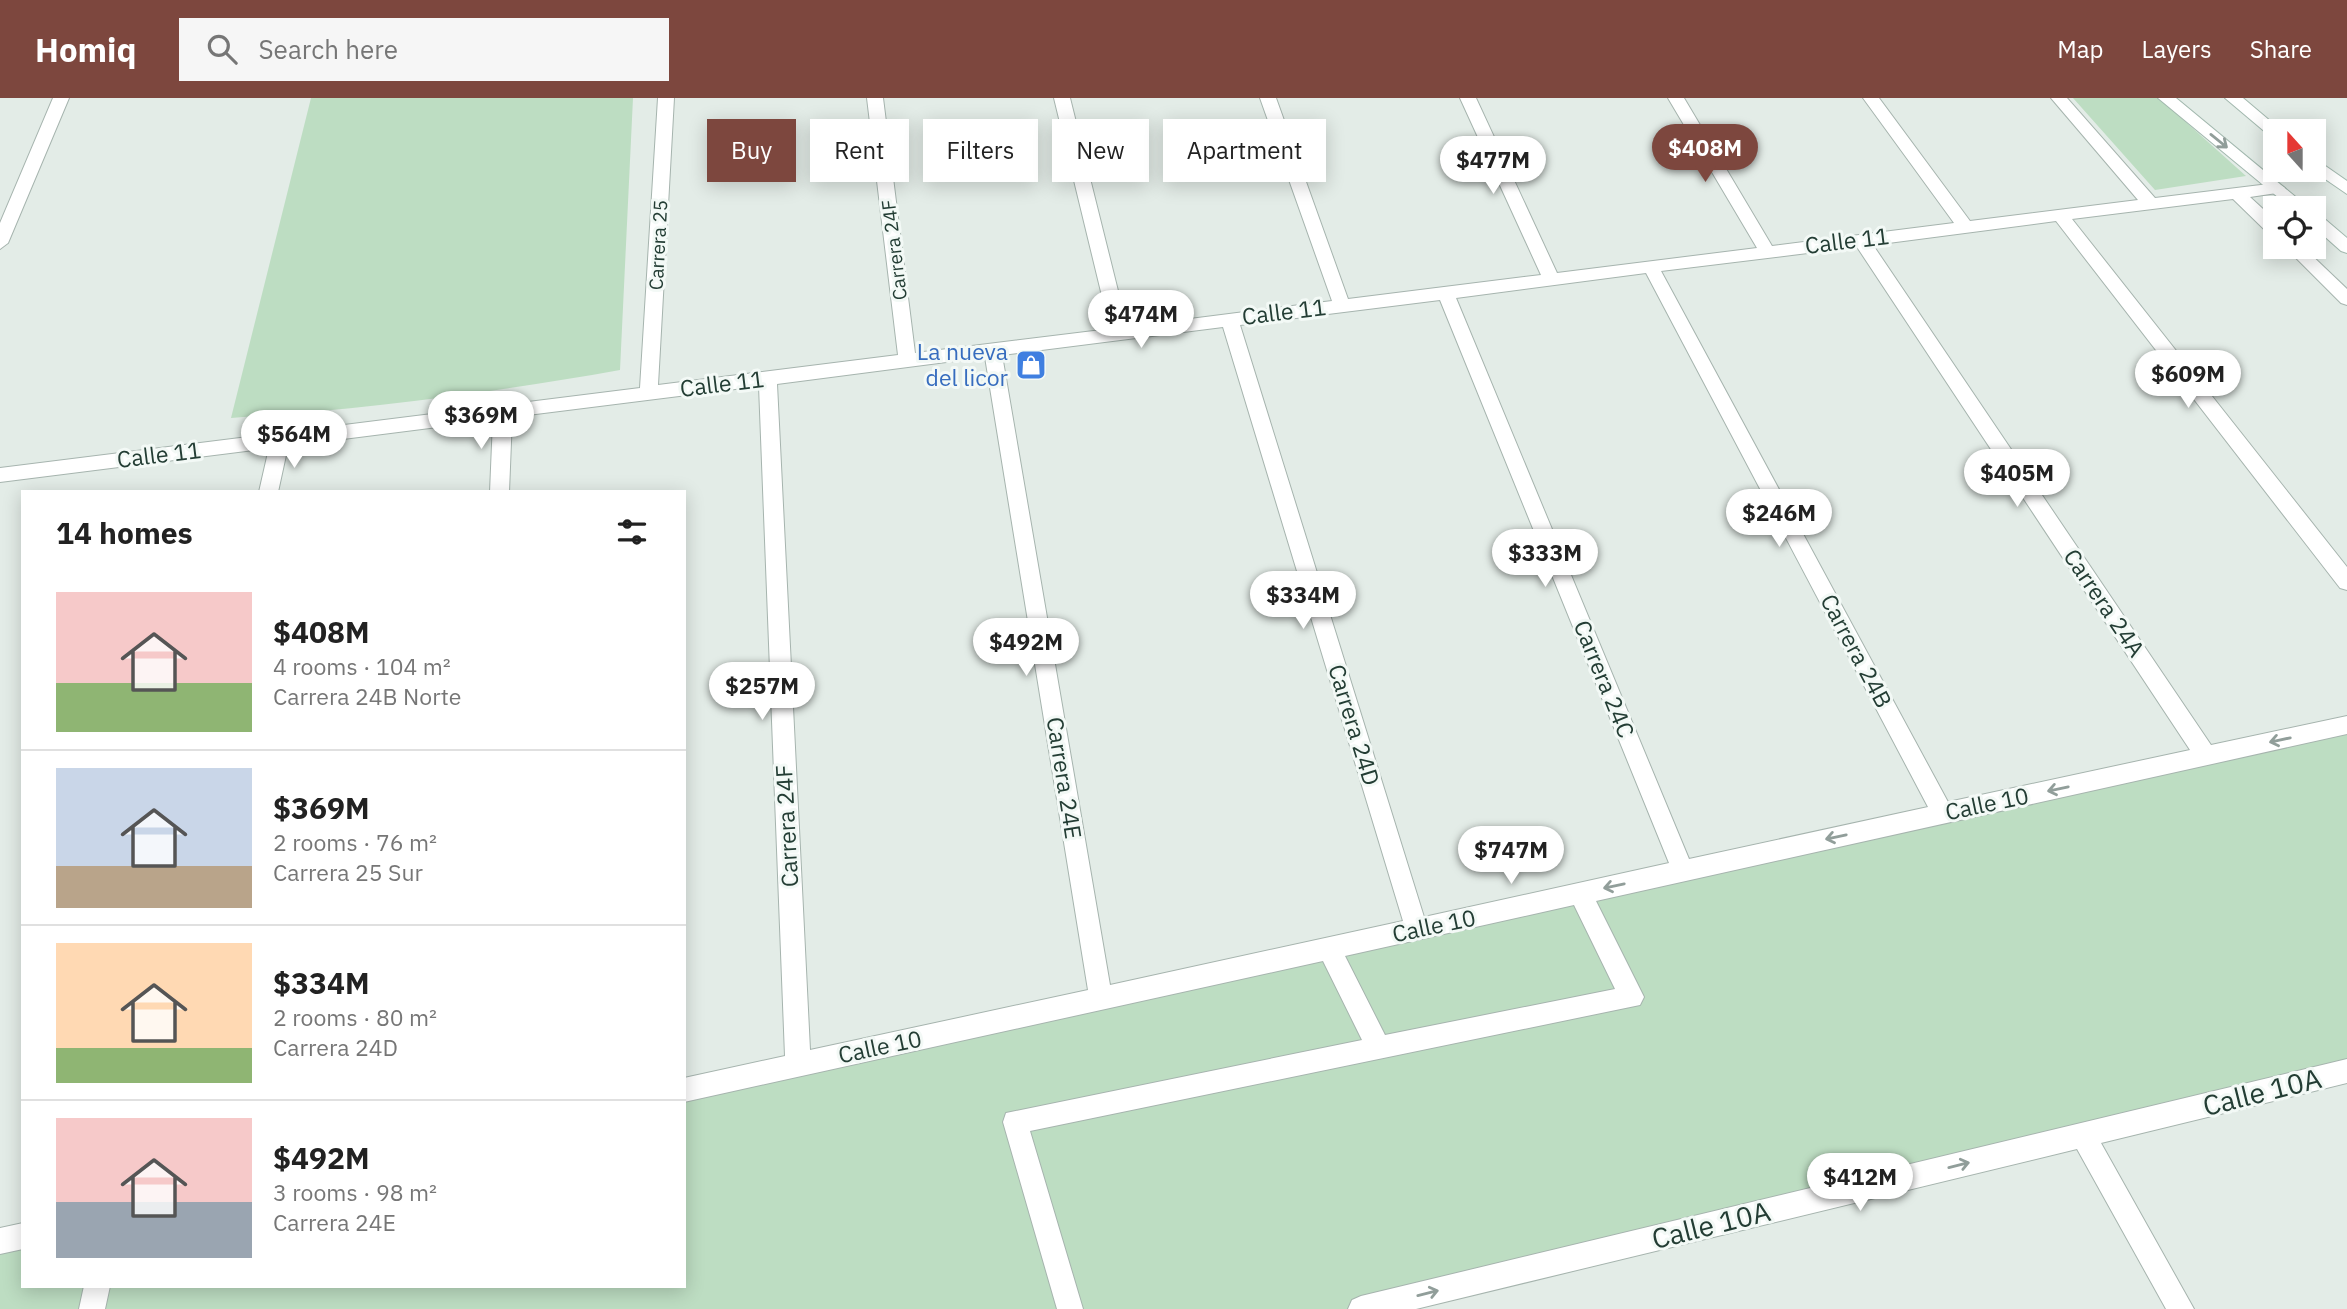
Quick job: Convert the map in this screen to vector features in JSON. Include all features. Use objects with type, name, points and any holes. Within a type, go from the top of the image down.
[{"type":"street","points":[[0,243],[61,98]]},
{"type":"street","name":"Carrera 25","points":[[649,393],[666,98]]},
{"type":"street","name":"Carrera 24F","points":[[875,98],[907,360]]},
{"type":"street","points":[[1062,98],[1119,333]]},
{"type":"street","points":[[1268,98],[1342,305]]},
{"type":"street","points":[[1468,98],[1551,278]]},
{"type":"street","points":[[1676,98],[1767,251]]},
{"type":"street","points":[[1871,98],[1965,226]]},
{"type":"street","points":[[2059,98],[2151,203]]},
{"type":"street","points":[[2166,98],[2287,196]]},
{"type":"street","points":[[2233,98],[2263,122]]},
{"type":"street","points":[[2326,172],[2347,189]]},
{"type":"street","name":"Calle 11","points":[[0,475],[2277,188]]},
{"type":"street","points":[[2237,193],[2263,218]]},
{"type":"street","points":[[2059,214],[2347,582]]},
{"type":"street","points":[[2326,229],[2347,247]]},
{"type":"street","name":"Carrera 24A","points":[[1861,239],[2206,756]]},
{"type":"street","points":[[2305,259],[2347,299]]},
{"type":"street","name":"Carrera 24B","points":[[1650,266],[1943,814]]},
{"type":"street","name":"Carrera 24C","points":[[1445,292],[1683,871]]},
{"type":"street","name":"Carrera 24D","points":[[1229,319],[1417,930]]},
{"type":"street","name":"Carrera 24E","points":[[992,349],[1101,999]]},
{"type":"street","name":"Carrera 24F","points":[[768,378],[798,1065]]},
{"type":"street","points":[[499,490],[503,411]]},
{"type":"street","points":[[268,490],[280,439]]},
{"type":"street","name":"Calle 10","points":[[686,1090],[2347,725]]},
{"type":"street","points":[[1070,1309],[1015,1122],[1632,997],[1580,893]]},
{"type":"street","points":[[1329,948],[1379,1048]]},
{"type":"street","name":"Calle 10A","points":[[1362,1309],[2347,1071]]},
{"type":"street","points":[[2083,1135],[2181,1309]]},
{"type":"street","points":[[0,1241],[21,1236]]},
{"type":"street","points":[[92,1309],[97,1288]]},
{"type":"green space","points":[[311,98],[633,98],[620,370],[426,400],[231,418]]},
{"type":"green space","points":[[2073,98],[2159,98],[2246,176],[2155,190]]},
{"type":"green space","points":[[2347,725],[2347,1069],[1361,1309],[0,1309],[0,1241],[21,1236],[21,1288],[686,1288],[686,1090]]},
{"type":"place","name":"La nueva del licor","points":[[1031,365]]}]
